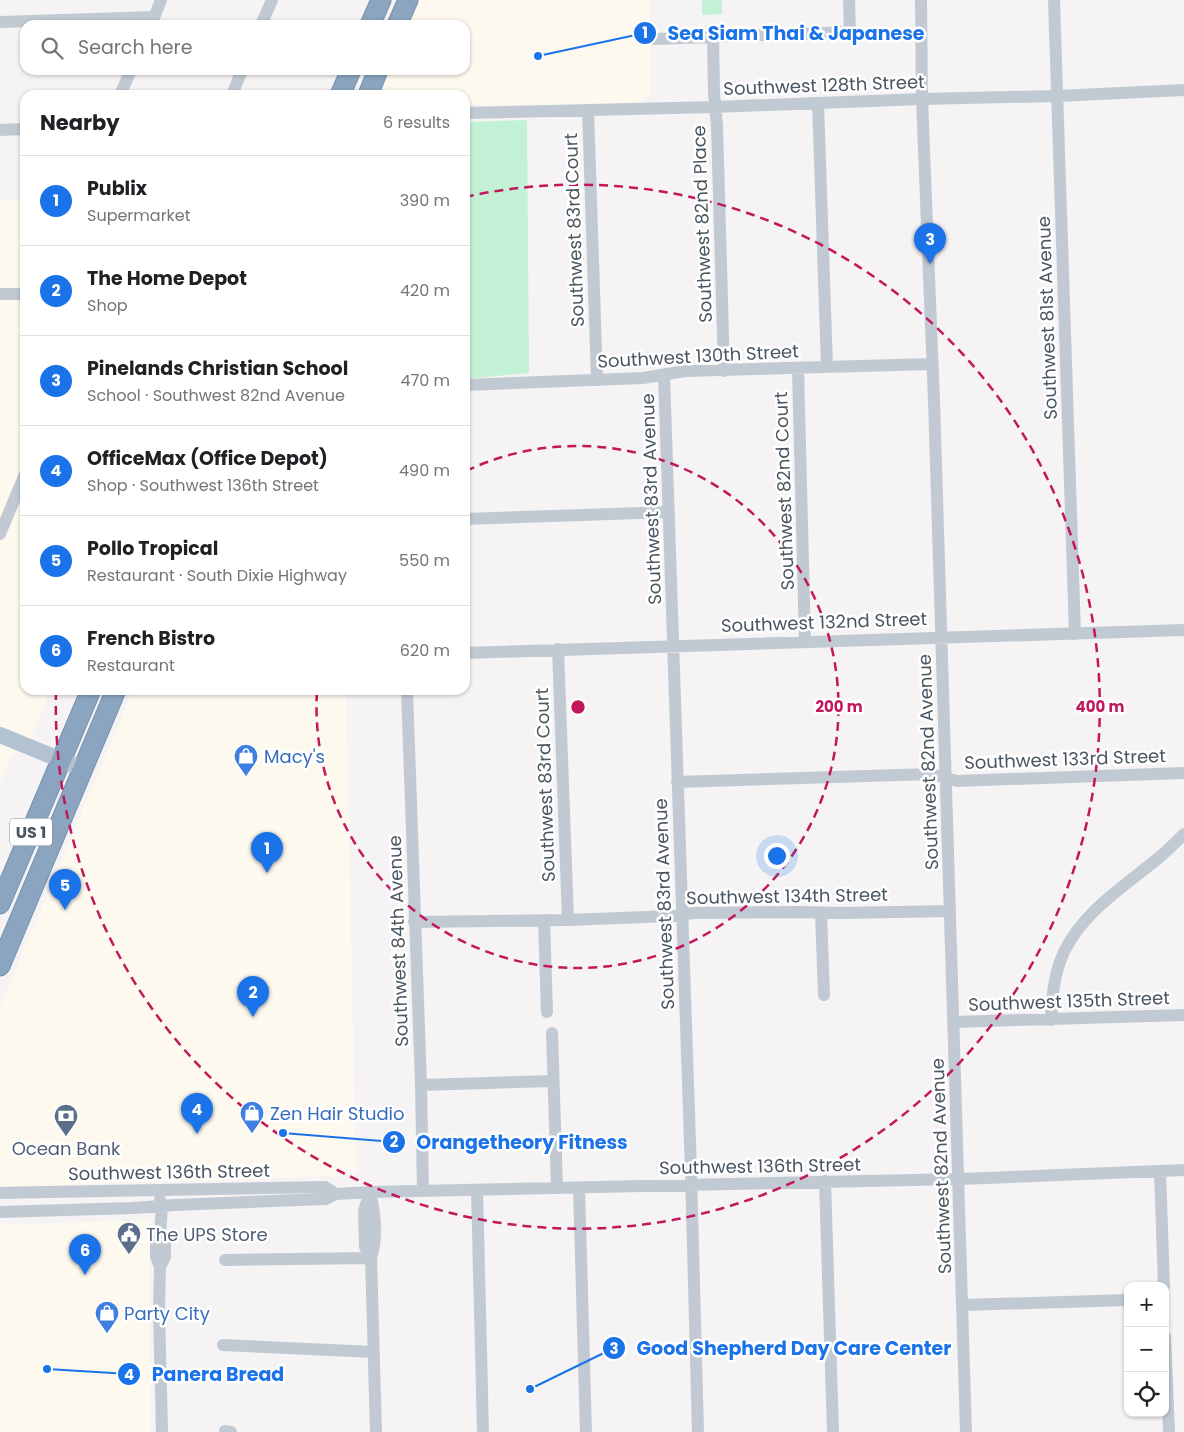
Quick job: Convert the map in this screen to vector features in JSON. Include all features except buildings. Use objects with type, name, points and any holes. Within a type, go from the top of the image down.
[{"type":"highway","points":[[372,20],[381,0]]},
{"type":"highway","points":[[400,20],[408,0]]},
{"type":"highway","points":[[342,90],[349,75]]},
{"type":"highway","points":[[370,90],[376,75]]},
{"type":"highway","name":"US 1","points":[[0,904],[89,695]]},
{"type":"highway","name":"US 1","points":[[0,966],[114,695]]},
{"type":"main road","points":[[0,735],[83,769]]},
{"type":"street","points":[[152,20],[161,0]]},
{"type":"street","points":[[263,20],[272,0]]},
{"type":"street","points":[[655,39],[850,32],[849,0]]},
{"type":"street","name":"Southwest 82nd Avenue","points":[[921,0],[922,99],[946,778],[966,1432]]},
{"type":"street","name":"Southwest 81st Avenue","points":[[1054,0],[1075,634]]},
{"type":"street","points":[[0,22],[20,22]]},
{"type":"street","name":"Southwest 82nd Place","points":[[713,37],[724,371]]},
{"type":"street","points":[[122,90],[129,75]]},
{"type":"street","points":[[234,90],[240,75]]},
{"type":"street","name":"Southwest 128th Street","points":[[470,113],[715,107],[1184,90]]},
{"type":"street","points":[[818,103],[827,367]]},
{"type":"street","name":"Southwest 83rd Court","points":[[588,110],[597,380]]},
{"type":"street","points":[[0,130],[20,129]]},
{"type":"street","points":[[0,294],[20,294]]},
{"type":"street","name":"Southwest 130th Street","points":[[470,385],[643,378],[685,371],[932,364]]},
{"type":"street","name":"Southwest 82nd Court","points":[[798,368],[805,642]]},
{"type":"street","name":"Southwest 83rd Avenue","points":[[664,375],[698,1432]]},
{"type":"street","points":[[0,534],[20,486]]},
{"type":"street","points":[[470,518],[669,512]]},
{"type":"street","name":"Southwest 132nd Street","points":[[470,653],[1184,630]]},
{"type":"street","name":"Southwest 83rd Court","points":[[558,649],[568,920]]},
{"type":"street","name":"Southwest 84th Avenue","points":[[406,695],[421,1085],[423,1191]]},
{"type":"street","name":"Southwest 133rd Street","points":[[677,782],[931,774],[957,781],[1184,773]]},
{"type":"street","points":[[1052,1020],[1053,995],[1058,968],[1075,933],[1103,903],[1158,859],[1184,834]]},
{"type":"street","name":"Southwest 134th Street","points":[[414,922],[568,920],[682,914],[950,911]]},
{"type":"street","points":[[821,913],[824,995]]},
{"type":"street","points":[[544,920],[547,1012]]},
{"type":"street","name":"Southwest 135th Street","points":[[954,1022],[1184,1015]]},
{"type":"street","points":[[552,1033],[557,1188]]},
{"type":"street","points":[[421,1085],[553,1081]]},
{"type":"street","name":"Southwest 136th Street","points":[[0,1212],[326,1199],[336,1194],[370,1192],[825,1182],[1184,1170]]},
{"type":"street","points":[[1160,1171],[1164,1282]]},
{"type":"street","points":[[825,1182],[832,1432]]},
{"type":"street","name":"Southwest 136th Street","points":[[0,1193],[325,1187],[336,1194]]},
{"type":"street","points":[[580,1188],[586,1432]]},
{"type":"street","points":[[477,1190],[483,1432]]},
{"type":"street","points":[[157,1191],[162,1206],[160,1234],[166,1238],[165,1257],[160,1267],[159,1311],[162,1432]]},
{"type":"street","points":[[370,1192],[364,1211],[365,1247],[371,1258],[376,1432]]},
{"type":"street","points":[[225,1260],[371,1258]]},
{"type":"street","points":[[963,1305],[1124,1300]]},
{"type":"street","points":[[223,1345],[374,1352]]},
{"type":"street","points":[[1166,1372],[1168,1432]]},
{"type":"street","points":[[225,1431],[231,1432]]},
{"type":"shaded area","points":[[414,0],[650,0],[651,94],[639,102],[560,105],[470,105],[470,90],[378,90],[384,75],[470,75],[470,20],[406,20]]},
{"type":"shaded area","points":[[0,200],[20,200],[20,695],[48,695],[30,740],[11,757],[0,783]]},
{"type":"shaded area","points":[[131,695],[346,695],[356,1173],[338,1176],[0,1187],[0,1007]]},
{"type":"shaded area","points":[[150,1220],[151,1432],[0,1432],[0,1225]]},
{"type":"green space","points":[[702,0],[722,0],[722,14],[702,15]]},
{"type":"green space","points":[[527,120],[529,373],[470,379],[470,122]]},
{"type":"place","name":"Sea Siam Thai & Japanese","points":[[538,56]]},
{"type":"place","name":"Pinelands Christian School","points":[[930,264]]},
{"type":"place","name":"Macy's","points":[[246,777]]},
{"type":"place","name":"Publix","points":[[267,873]]},
{"type":"place","name":"Pollo Tropical","points":[[65,910]]},
{"type":"place","name":"The Home Depot","points":[[253,1017]]},
{"type":"place","name":"Orangetheory Fitness","points":[[283,1133]]},
{"type":"place","name":"OfficeMax (Office Depot)","points":[[197,1134]]},
{"type":"place","name":"Zen Hair Studio","points":[[252,1134]]},
{"type":"place","name":"Ocean Bank","points":[[66,1137]]},
{"type":"place","name":"The UPS Store","points":[[129,1255]]},
{"type":"place","name":"French Bistro","points":[[85,1275]]},
{"type":"place","name":"Party City","points":[[107,1334]]},
{"type":"place","name":"Panera Bread","points":[[47,1369]]},
{"type":"place","name":"Good Shepherd Day Care Center","points":[[530,1389]]}]
